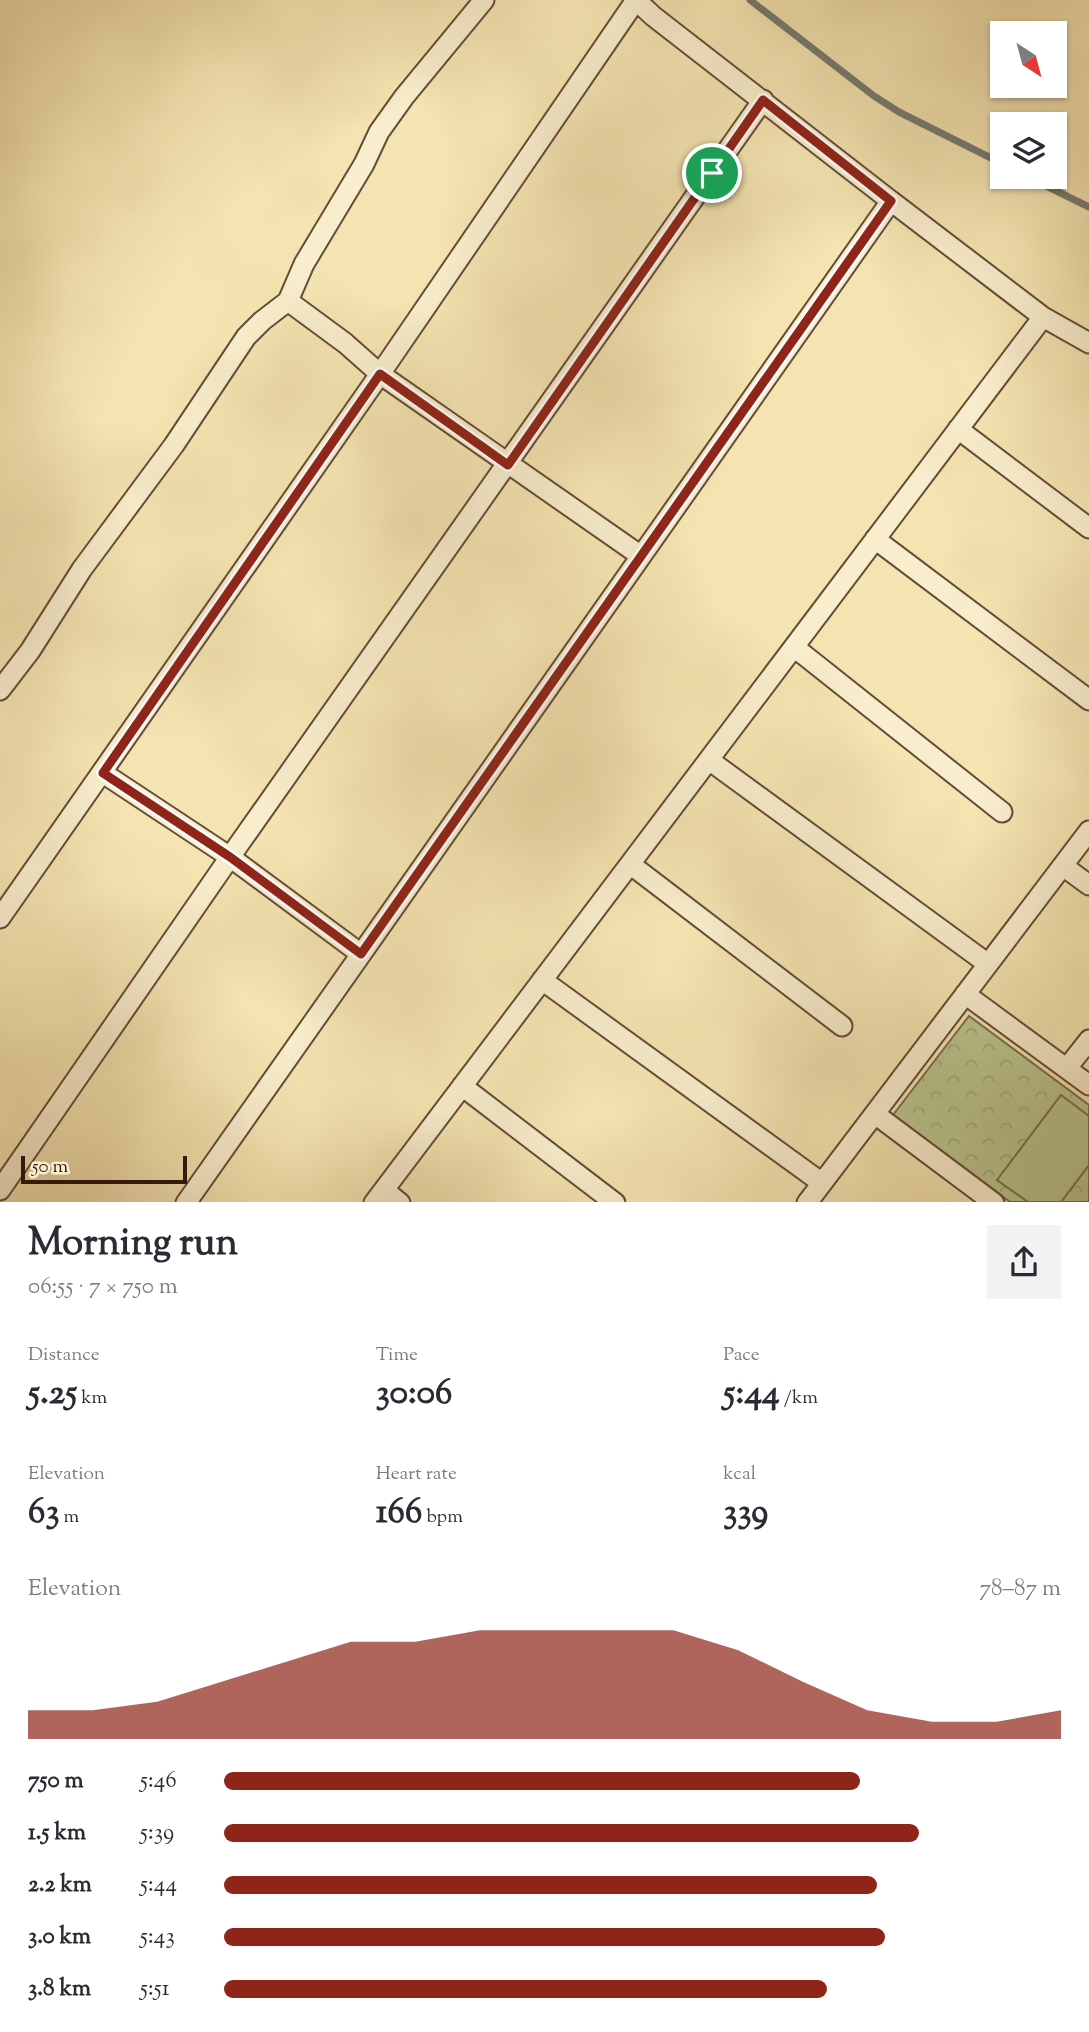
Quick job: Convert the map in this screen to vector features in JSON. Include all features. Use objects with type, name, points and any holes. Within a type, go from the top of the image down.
[{"type":"street","points":[[0,690],[30,652],[82,569],[174,444],[246,337],[288,301],[304,264],[364,164],[379,132],[404,97],[484,0]]},
{"type":"street","points":[[0,918],[380,374],[636,0],[891,201],[1044,317],[1089,343]]},
{"type":"street","points":[[0,1190],[230,857],[763,100]]},
{"type":"street","points":[[186,1202],[891,201]]},
{"type":"street","points":[[288,301],[345,343],[380,374],[641,556]]},
{"type":"street","points":[[400,1202],[379,1196],[1044,317]]},
{"type":"street","points":[[958,429],[1089,528]]},
{"type":"street","points":[[875,540],[1089,700]]},
{"type":"street","points":[[794,647],[1002,812]]},
{"type":"street","points":[[709,760],[988,964]]},
{"type":"street","points":[[103,773],[230,857],[361,954]]},
{"type":"street","points":[[807,1202],[1089,831]]},
{"type":"street","points":[[630,864],[842,1026]]},
{"type":"street","points":[[1063,866],[1089,886]]},
{"type":"street","points":[[542,980],[822,1183]]},
{"type":"street","points":[[965,995],[1089,1085]]},
{"type":"street","points":[[1067,1068],[1089,1040]]},
{"type":"street","points":[[462,1086],[615,1202]]},
{"type":"street","points":[[875,1114],[969,1195],[994,1202]]},
{"type":"green space","points":[[969,1016],[1089,1105],[1089,1202],[1010,1202],[893,1115]]},
{"type":"green space","points":[[1061,1095],[1089,1116],[1089,1165],[1061,1202],[1028,1202],[997,1180]]},
{"type":"waterway","points":[[750,0],[874,96],[899,112],[990,158]]},
{"type":"waterway","points":[[1052,189],[1089,207]]},
{"type":"route","points":[[763,100],[891,201],[361,954],[230,857],[103,773],[380,374],[508,465],[712,173],[763,100]]}]
